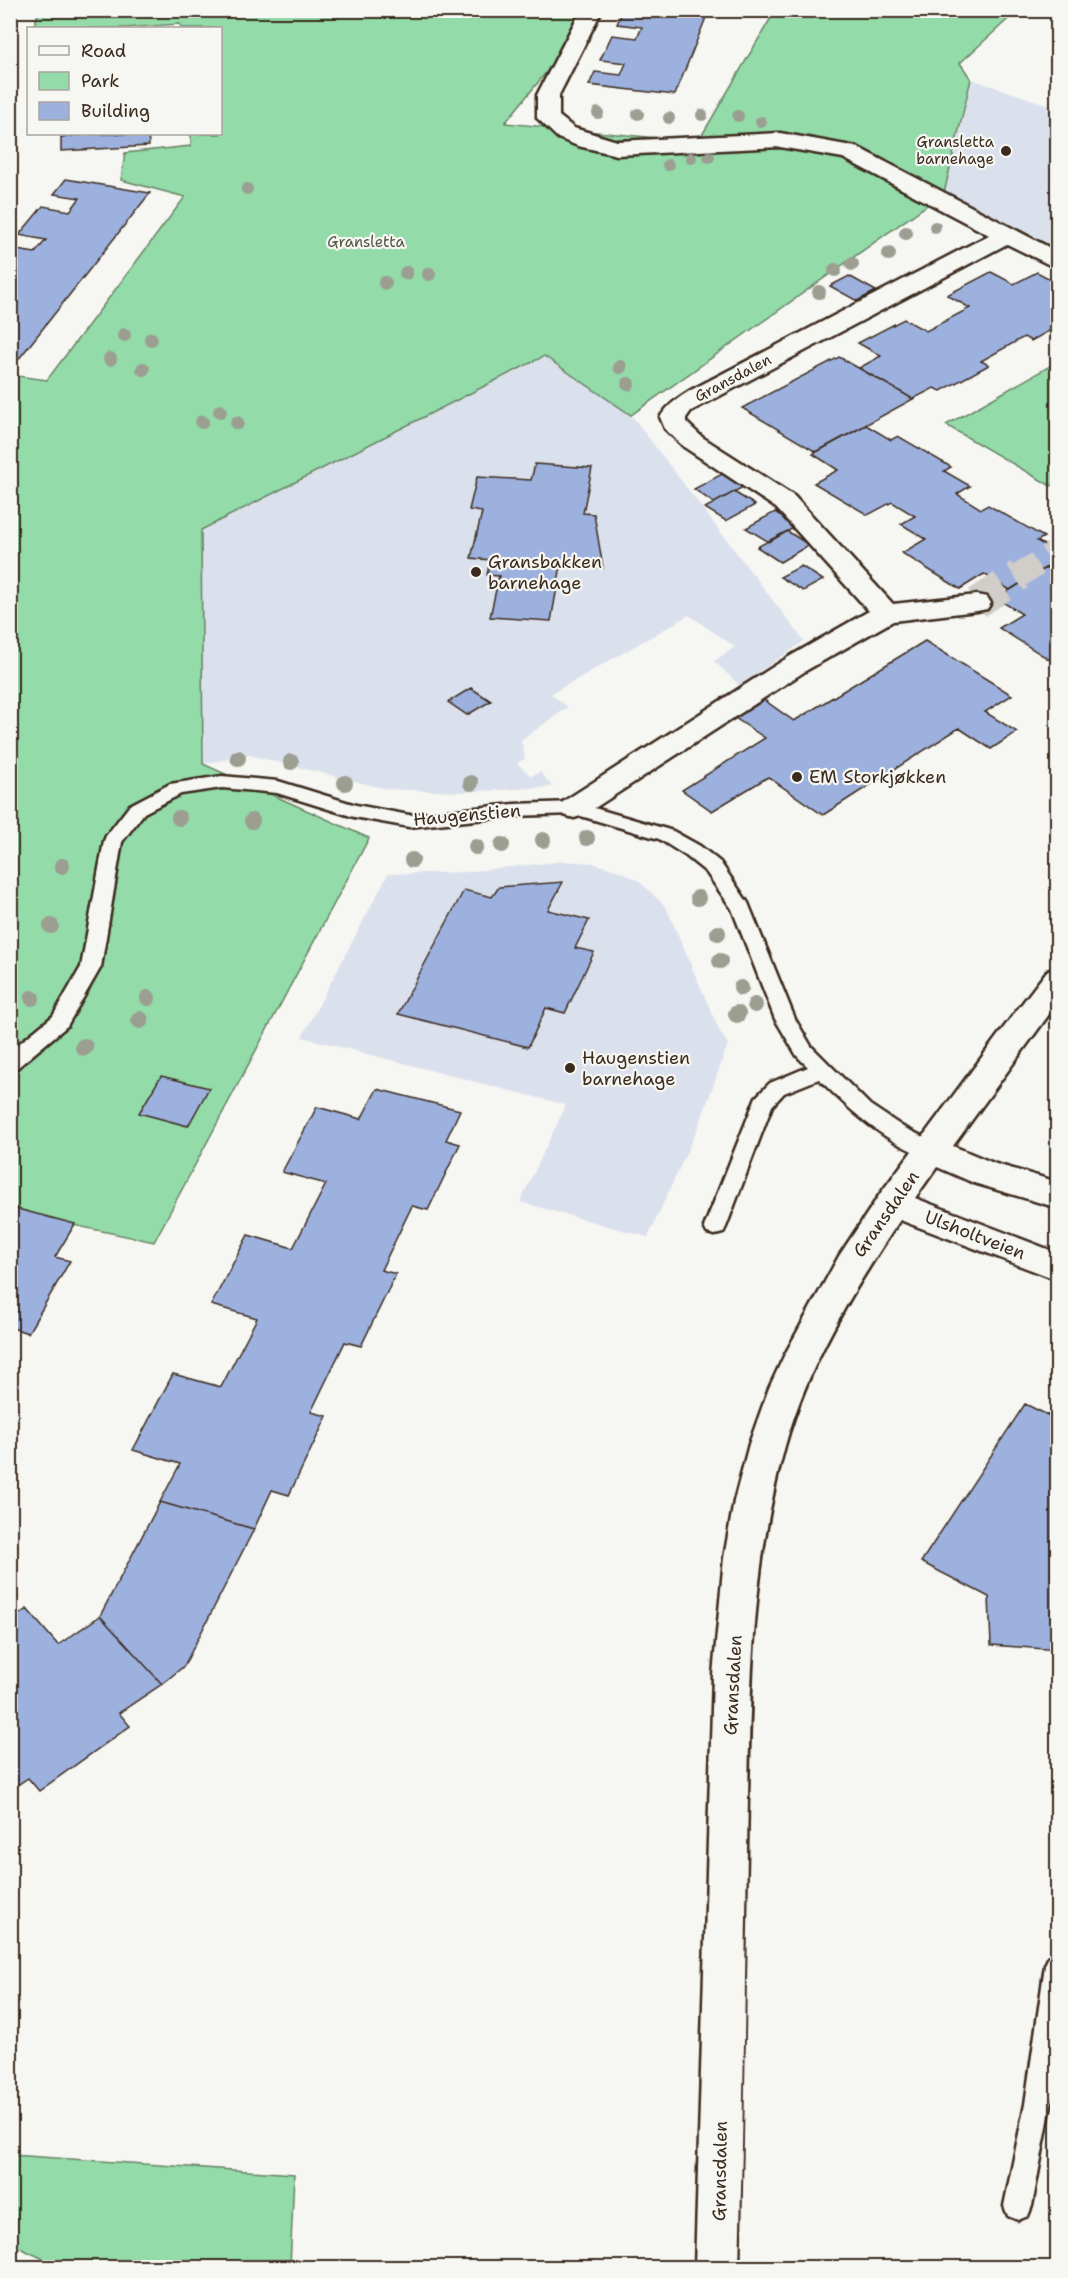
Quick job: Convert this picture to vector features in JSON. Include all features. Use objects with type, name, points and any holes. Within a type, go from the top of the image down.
[{"type":"street","points":[[592,10],[548,95],[548,118],[566,133],[586,141],[617,148],[780,140],[849,152],[1058,262]]},
{"type":"street","name":"Gransdalen","points":[[886,613],[785,502],[693,442],[674,424],[673,417],[682,406],[700,395],[1007,236]]},
{"type":"street","points":[[574,808],[797,664],[886,613],[977,603]]},
{"type":"street","name":"Gransdalen","points":[[717,2268],[731,1697],[738,1583],[765,1455],[786,1391],[824,1311],[863,1245],[931,1149],[1058,979]]},
{"type":"street","points":[[931,1149],[986,1174],[1058,1195]]},
{"type":"street","name":"Ulsholtveien","points":[[892,1203],[1058,1267]]},
{"type":"lane","name":"Haugenstien","points":[[10,1063],[60,1022],[91,966],[113,841],[137,809],[177,788],[222,782],[278,787],[354,811],[410,821],[514,810],[574,808],[666,835],[693,851],[713,867],[741,908],[785,1019],[804,1051],[863,1110],[896,1132],[931,1149]]},
{"type":"lane","points":[[715,1227],[763,1102],[777,1088],[821,1070]]},
{"type":"lane","points":[[1018,2206],[1039,2104],[1058,1965]]},
{"type":"shaded area","name":"Gransletta barnehage","points":[[971,79],[1057,108],[1057,254],[944,193]]},
{"type":"shaded area","name":"Gransbakken barnehage","points":[[544,356],[631,415],[804,641],[740,686],[714,661],[735,647],[689,615],[551,694],[568,707],[521,740],[525,759],[517,763],[531,776],[540,772],[553,787],[459,792],[386,789],[249,755],[203,764],[201,530]]},
{"type":"shaded area","name":"Haugenstien barnehage","points":[[565,861],[593,863],[622,872],[639,881],[666,907],[720,1032],[728,1044],[700,1123],[648,1237],[520,1202],[566,1105],[302,1037],[388,874],[465,872]]},
{"type":"green space","name":"Gransletta","points":[[39,11],[596,11],[505,123],[698,142],[775,11],[1017,11],[960,63],[971,79],[944,193],[631,415],[544,356],[201,530],[203,764],[369,838],[154,1242],[11,1212],[10,375],[47,380],[185,197],[121,180],[125,153],[191,146],[191,135],[222,135],[222,27],[181,27],[180,24],[139,27],[33,27]]},
{"type":"green space","points":[[1057,362],[1057,482],[1051,486],[946,425]]},
{"type":"green space","points":[[11,2155],[294,2174],[290,2267],[61,2267],[11,2244]]},
{"type":"building","points":[[623,10],[709,10],[675,95],[589,85],[595,72],[621,75],[626,63],[600,60],[612,35],[637,38],[642,27],[617,24]]},
{"type":"building","points":[[148,135],[149,146],[61,151],[61,137]]},
{"type":"building","points":[[66,179],[150,193],[10,370],[10,249],[35,253],[46,240],[19,235],[43,206],[70,211],[80,198],[54,194]]},
{"type":"building","points":[[991,272],[1014,284],[1037,272],[1058,283],[1058,326],[1031,341],[1024,337],[981,361],[989,365],[941,391],[934,388],[913,399],[859,368],[881,356],[858,343],[904,319],[926,331],[970,308],[947,295]]},
{"type":"building","points":[[849,276],[876,291],[857,301],[830,286]]},
{"type":"building","points":[[839,357],[913,399],[816,452],[742,408]]},
{"type":"building","points":[[866,425],[891,440],[898,436],[951,467],[944,471],[970,486],[957,494],[981,509],[988,505],[1044,537],[1037,541],[1058,553],[1058,561],[1010,590],[984,574],[960,589],[902,553],[926,539],[901,524],[915,516],[892,502],[868,515],[814,483],[838,470],[813,454]]},
{"type":"building","points":[[535,464],[592,468],[583,513],[594,514],[603,568],[561,565],[551,621],[490,617],[499,576],[487,575],[490,560],[471,558],[482,512],[469,510],[477,477],[531,480]]},
{"type":"building","points":[[722,474],[743,487],[714,503],[694,489]]},
{"type":"building","points":[[734,492],[755,505],[726,521],[705,508]]},
{"type":"building","points":[[775,512],[797,526],[769,542],[746,528]]},
{"type":"building","points":[[787,531],[809,545],[780,562],[757,547]]},
{"type":"building","points":[[1050,565],[1058,570],[1058,665],[999,628],[1022,614],[996,598]]},
{"type":"building","points":[[801,566],[823,580],[803,591],[780,577]]},
{"type":"building","points":[[925,641],[1012,695],[985,712],[1017,732],[991,749],[959,728],[823,815],[768,777],[712,811],[682,790],[765,738],[735,718],[764,700],[794,721]]},
{"type":"building","points":[[471,688],[491,701],[467,715],[448,702]]},
{"type":"building","points":[[563,882],[548,910],[589,920],[575,948],[594,952],[565,1013],[546,1008],[528,1047],[398,1014],[464,890],[492,897],[499,887]]},
{"type":"building","points":[[161,1076],[209,1088],[188,1126],[139,1113]]},
{"type":"building","points":[[377,1089],[460,1110],[446,1140],[460,1144],[428,1210],[412,1206],[381,1270],[396,1274],[361,1346],[345,1342],[311,1412],[327,1416],[289,1495],[272,1490],[254,1529],[160,1502],[180,1464],[133,1450],[173,1374],[221,1387],[257,1318],[211,1305],[248,1235],[293,1248],[326,1184],[282,1172],[317,1107],[361,1119]]},
{"type":"building","points":[[10,1207],[75,1224],[55,1257],[70,1261],[28,1333],[12,1328],[10,1331]]},
{"type":"building","points":[[1025,1404],[1058,1420],[1058,1650],[991,1645],[989,1597],[921,1562]]},
{"type":"building","points":[[160,1502],[254,1529],[184,1666],[162,1684],[100,1616]]},
{"type":"building","points":[[27,1609],[58,1645],[100,1616],[162,1684],[119,1713],[130,1726],[39,1791],[28,1778],[10,1790],[10,1620]]},
{"type":"tunnel","points":[[1017,577],[1058,550]]},
{"type":"tunnel","points":[[977,603],[1019,575]]},
{"type":"place","name":"Gransletta barnehage","points":[[1006,151]]},
{"type":"place","name":"Gransbakken barnehage","points":[[476,572]]},
{"type":"place","name":"EM Storkjøkken","points":[[797,777]]},
{"type":"place","name":"Haugenstien barnehage","points":[[570,1068]]}]
